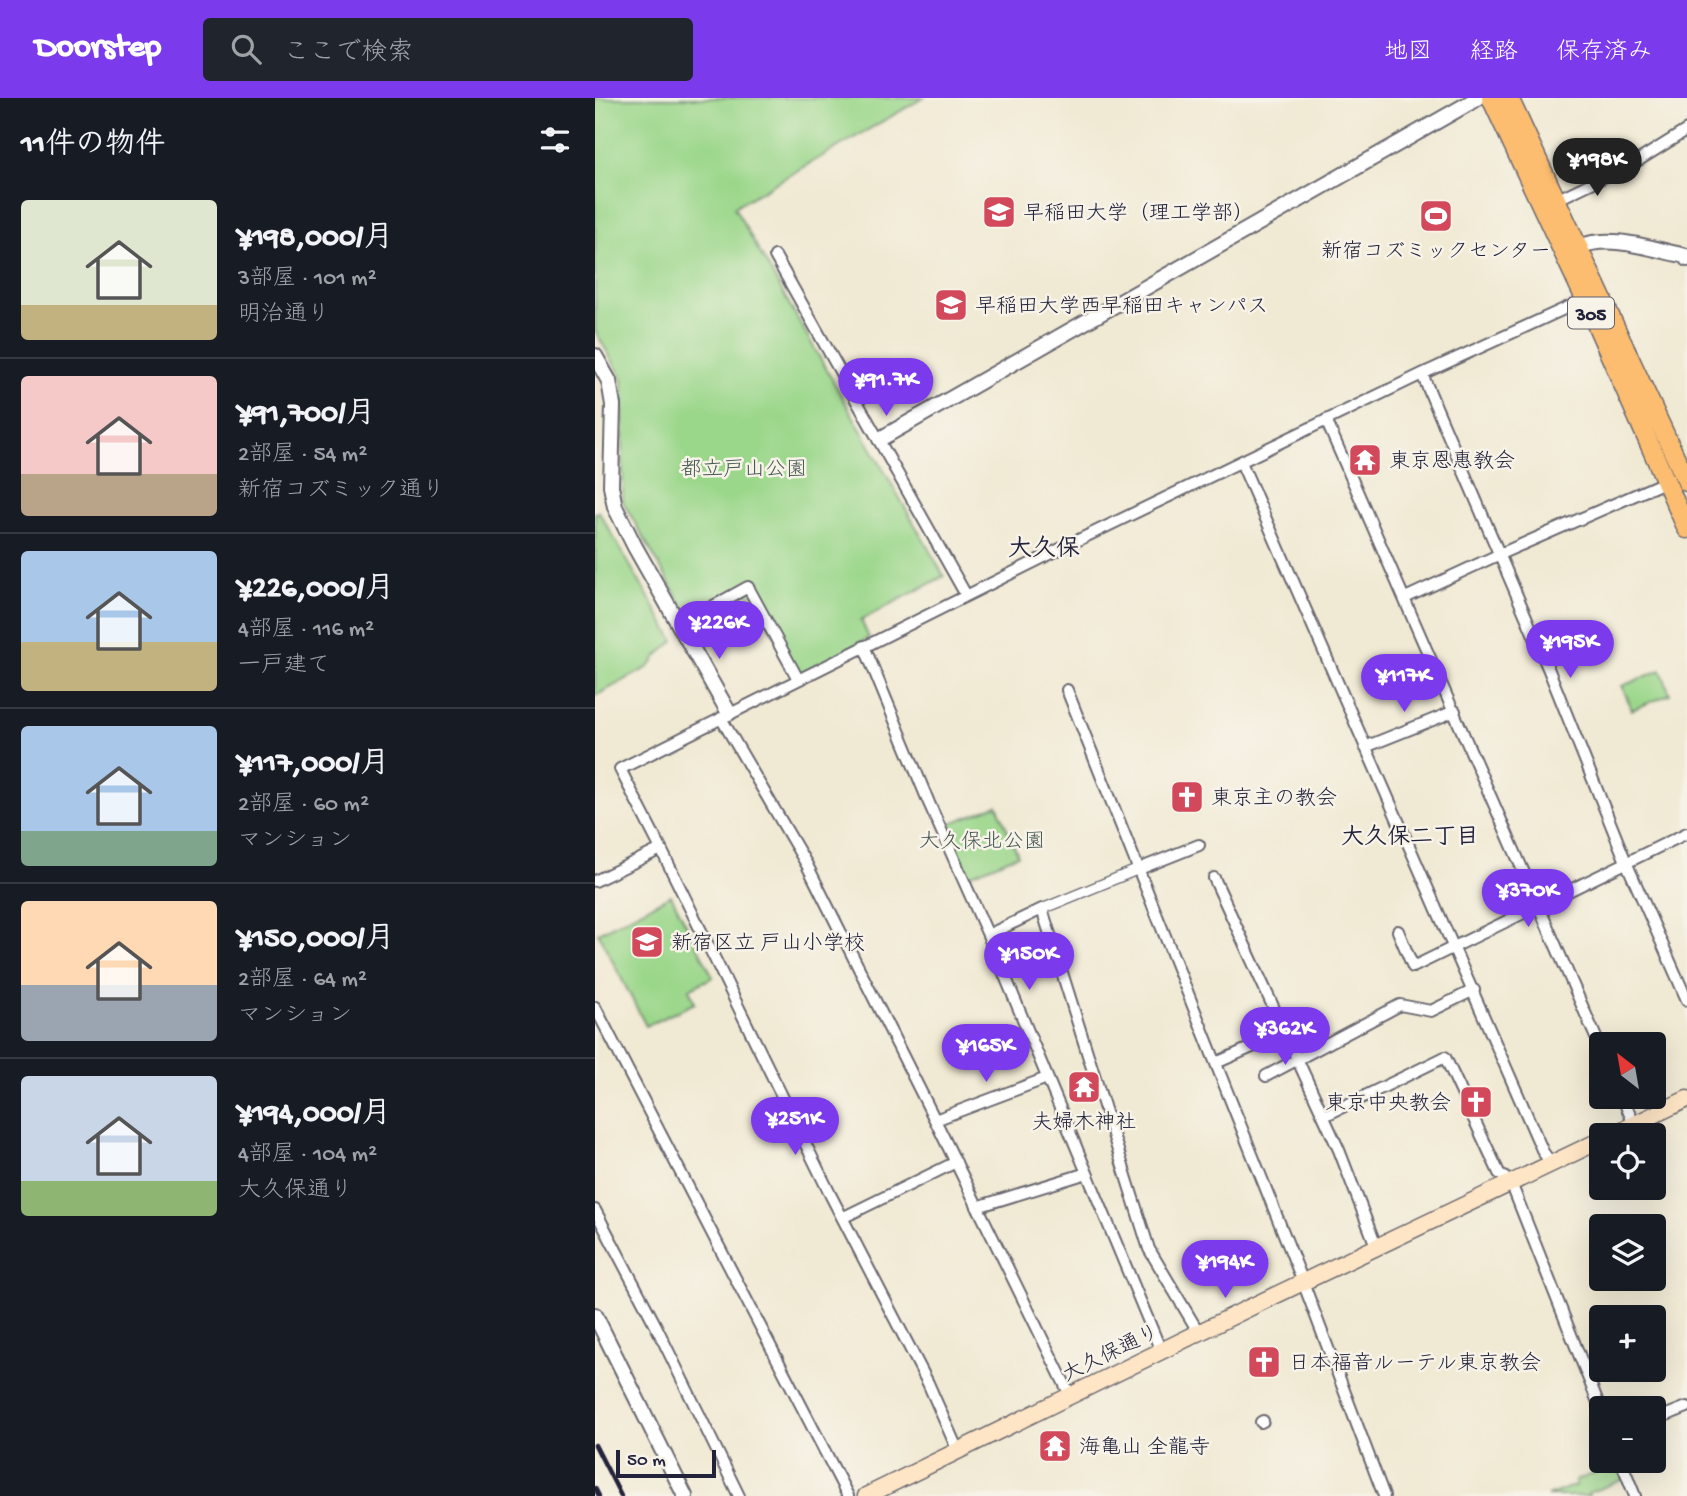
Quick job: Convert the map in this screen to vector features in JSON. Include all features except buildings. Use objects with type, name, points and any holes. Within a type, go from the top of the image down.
[{"type":"main road","name":"305","points":[[1491,98],[1549,203],[1687,482]]},
{"type":"main road","name":"305","points":[[1509,98],[1549,203],[1580,247],[1593,295],[1687,529]]},
{"type":"main road","points":[[1636,1123],[1687,1099]]},
{"type":"main road","name":"大久保通り","points":[[866,1496],[1589,1146]]},
{"type":"street","points":[[880,439],[1478,98]]},
{"type":"street","points":[[1549,203],[1639,160],[1687,130]]},
{"type":"street","points":[[1580,247],[1589,242],[1604,240],[1687,257]]},
{"type":"street","points":[[775,256],[966,595]]},
{"type":"street","points":[[958,1451],[928,1383],[620,769],[966,595],[1422,374],[1593,295]]},
{"type":"street","points":[[595,356],[609,381],[613,405],[611,486],[615,507],[807,865],[1070,1395]]},
{"type":"street","points":[[1422,374],[1500,554],[1626,862],[1687,1000]]},
{"type":"street","points":[[1326,420],[1594,1032]]},
{"type":"street","points":[[1241,462],[1543,1152],[1551,1163]]},
{"type":"street","points":[[1405,598],[1667,481]]},
{"type":"street","points":[[679,625],[748,587],[798,678]]},
{"type":"street","points":[[864,646],[1161,1351]]},
{"type":"street","points":[[1067,690],[1303,1282],[1384,1496]]},
{"type":"street","points":[[1365,747],[1455,711]]},
{"type":"street","points":[[1398,931],[1413,967],[1687,833]]},
{"type":"street","points":[[988,935],[1042,909],[1199,845]]},
{"type":"street","points":[[595,881],[661,849]]},
{"type":"street","points":[[1214,878],[1324,1116],[1376,1247]]},
{"type":"street","points":[[1042,909],[1149,1249],[1199,1333]]},
{"type":"street","points":[[1266,1076],[1400,1005],[1431,1011],[1473,990]]},
{"type":"street","points":[[595,1007],[848,1496]]},
{"type":"street","points":[[1216,1063],[1286,1032]]},
{"type":"street","points":[[1324,1116],[1445,1057],[1499,1173],[1511,1183],[1595,1396]]},
{"type":"street","points":[[935,1120],[1047,1078]]},
{"type":"street","points":[[843,1217],[956,1162]]},
{"type":"street","points":[[977,1207],[1087,1173]]},
{"type":"street","points":[[595,1210],[656,1326],[739,1496]]},
{"type":"street","points":[[595,1315],[685,1496]]},
{"type":"street","points":[[1666,1415],[1687,1407]]},
{"type":"street","points":[[1626,1473],[1635,1496]]},
{"type":"green space","name":"都立戸山公園","points":[[595,98],[923,98],[734,207],[944,576],[861,620],[869,638],[800,674],[746,591],[689,617],[623,502],[623,379],[595,331]]},
{"type":"green space","points":[[599,512],[674,641],[649,667],[595,696],[595,513]]},
{"type":"green space","points":[[720,607],[730,626],[701,643],[690,624]]},
{"type":"green space","points":[[1661,670],[1670,694],[1632,710],[1622,686]]},
{"type":"green space","name":"大久保北公園","points":[[997,805],[1018,855],[967,876],[946,825]]},
{"type":"green space","points":[[671,895],[713,977],[689,989],[695,1003],[646,1026],[598,933]]},
{"type":"green space","points":[[1595,1473],[1623,1473],[1625,1479],[1588,1493],[1589,1496],[1547,1496],[1576,1485],[1575,1481]]},
{"type":"railway","points":[[595,1445],[621,1496]]},
{"type":"railway","points":[[595,1488],[599,1496]]},
{"type":"place","name":"早稲田大学（理工学部）","points":[[999,212]]},
{"type":"place","name":"新宿コズミックセンター","points":[[1436,216]]},
{"type":"place","name":"早稲田大学西早稲田キャンパス","points":[[951,305]]},
{"type":"place","name":"東京恩惠敎会","points":[[1365,460]]},
{"type":"place","name":"東京主の教会","points":[[1187,797]]},
{"type":"place","name":"新宿区立 戸山小学校","points":[[647,942]]},
{"type":"place","name":"夫婦木神社","points":[[1084,1087]]},
{"type":"place","name":"東京中央教会","points":[[1476,1102]]},
{"type":"place","name":"日本福音ルーテル東京教会","points":[[1264,1362]]},
{"type":"place","name":"海亀山 全龍寺","points":[[1055,1446]]},
{"type":"district","name":"大久保","points":[[1044,547]]},
{"type":"district","name":"大久保二丁目","points":[[1410,835]]}]
